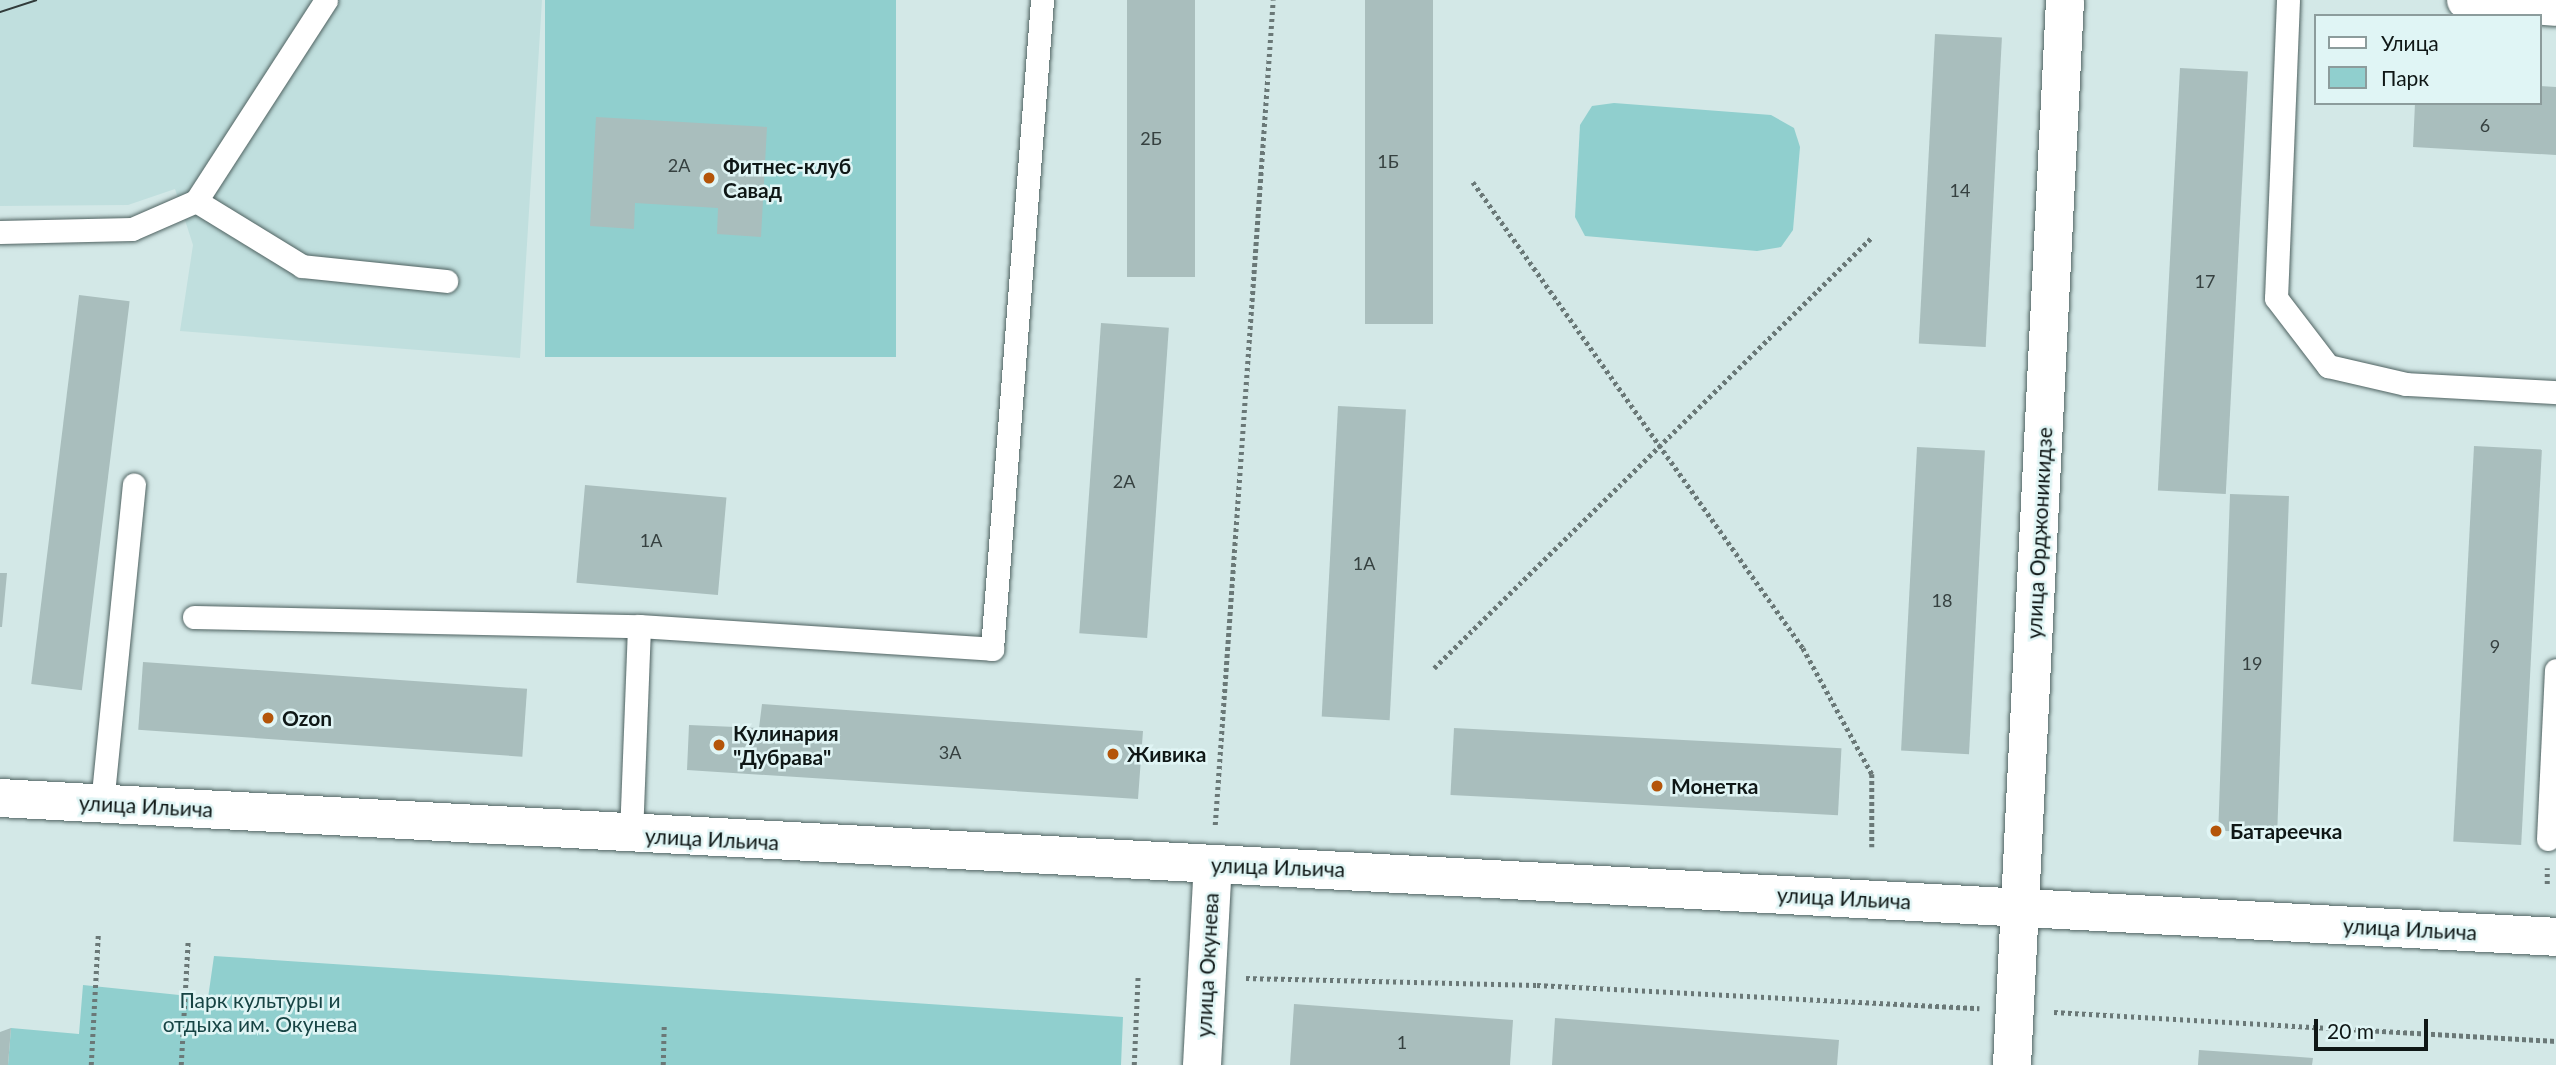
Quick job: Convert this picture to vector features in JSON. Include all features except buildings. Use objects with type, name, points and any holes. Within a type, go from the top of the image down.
[{"type":"street","name":"улица Орджоникидзе","points":[[2012,1065],[2065,0]]},
{"type":"street","points":[[2466,0],[2556,7]]},
{"type":"street","name":"улица Ильича","points":[[0,798],[631,835],[2556,937]]},
{"type":"street","name":"улица Окунева","points":[[1202,1065],[1213,864]]},
{"type":"lane","points":[[0,232],[132,229],[196,201],[326,0]]},
{"type":"lane","points":[[194,617],[639,626],[992,649],[1042,0]]},
{"type":"lane","points":[[2288,0],[2276,298],[2328,366],[2406,384],[2556,392]]},
{"type":"lane","points":[[196,201],[302,266],[446,281]]},
{"type":"lane","points":[[103,804],[134,485]]},
{"type":"lane","points":[[631,835],[639,626]]},
{"type":"lane","points":[[2548,839],[2556,670]]},
{"type":"path","points":[[1213,864],[1273,0]]},
{"type":"path","points":[[1473,183],[1803,648],[1872,774],[1872,846]]},
{"type":"path","points":[[1434,668],[1661,449],[1871,238]]},
{"type":"path","points":[[90,1065],[98,935]]},
{"type":"path","points":[[181,1065],[188,941]]},
{"type":"path","points":[[1134,1065],[1138,975]]},
{"type":"path","points":[[1207,977],[1537,985],[2556,1041]]},
{"type":"path","points":[[663,1065],[664,1024]]},
{"type":"shaded area","points":[[0,0],[542,0],[520,358],[180,331],[193,245],[175,189],[128,205],[0,206]]},
{"type":"green space","name":"Фитнес-клуб Савад","points":[[545,0],[896,0],[896,357],[545,357]]},
{"type":"green space","points":[[1614,103],[1771,115],[1794,128],[1800,147],[1793,230],[1781,247],[1757,251],[1585,236],[1575,217],[1580,125],[1592,106]]},
{"type":"green space","name":"Парк культуры и отдыха им. Окунева","points":[[214,956],[1123,1017],[1121,1065],[8,1065],[11,1028],[79,1034],[83,985],[208,998]]},
{"type":"tram line","points":[[0,12],[36,0]]},
{"type":"place","name":"Фитнес-клуб Савад","points":[[709,178]]},
{"type":"place","name":"Ozon","points":[[268,718]]},
{"type":"place","name":"Кулинария \"Дубрава\"","points":[[719,745]]},
{"type":"place","name":"Живика","points":[[1113,754]]},
{"type":"place","name":"Монетка","points":[[1657,786]]},
{"type":"place","name":"Батареечка","points":[[2216,831]]}]
